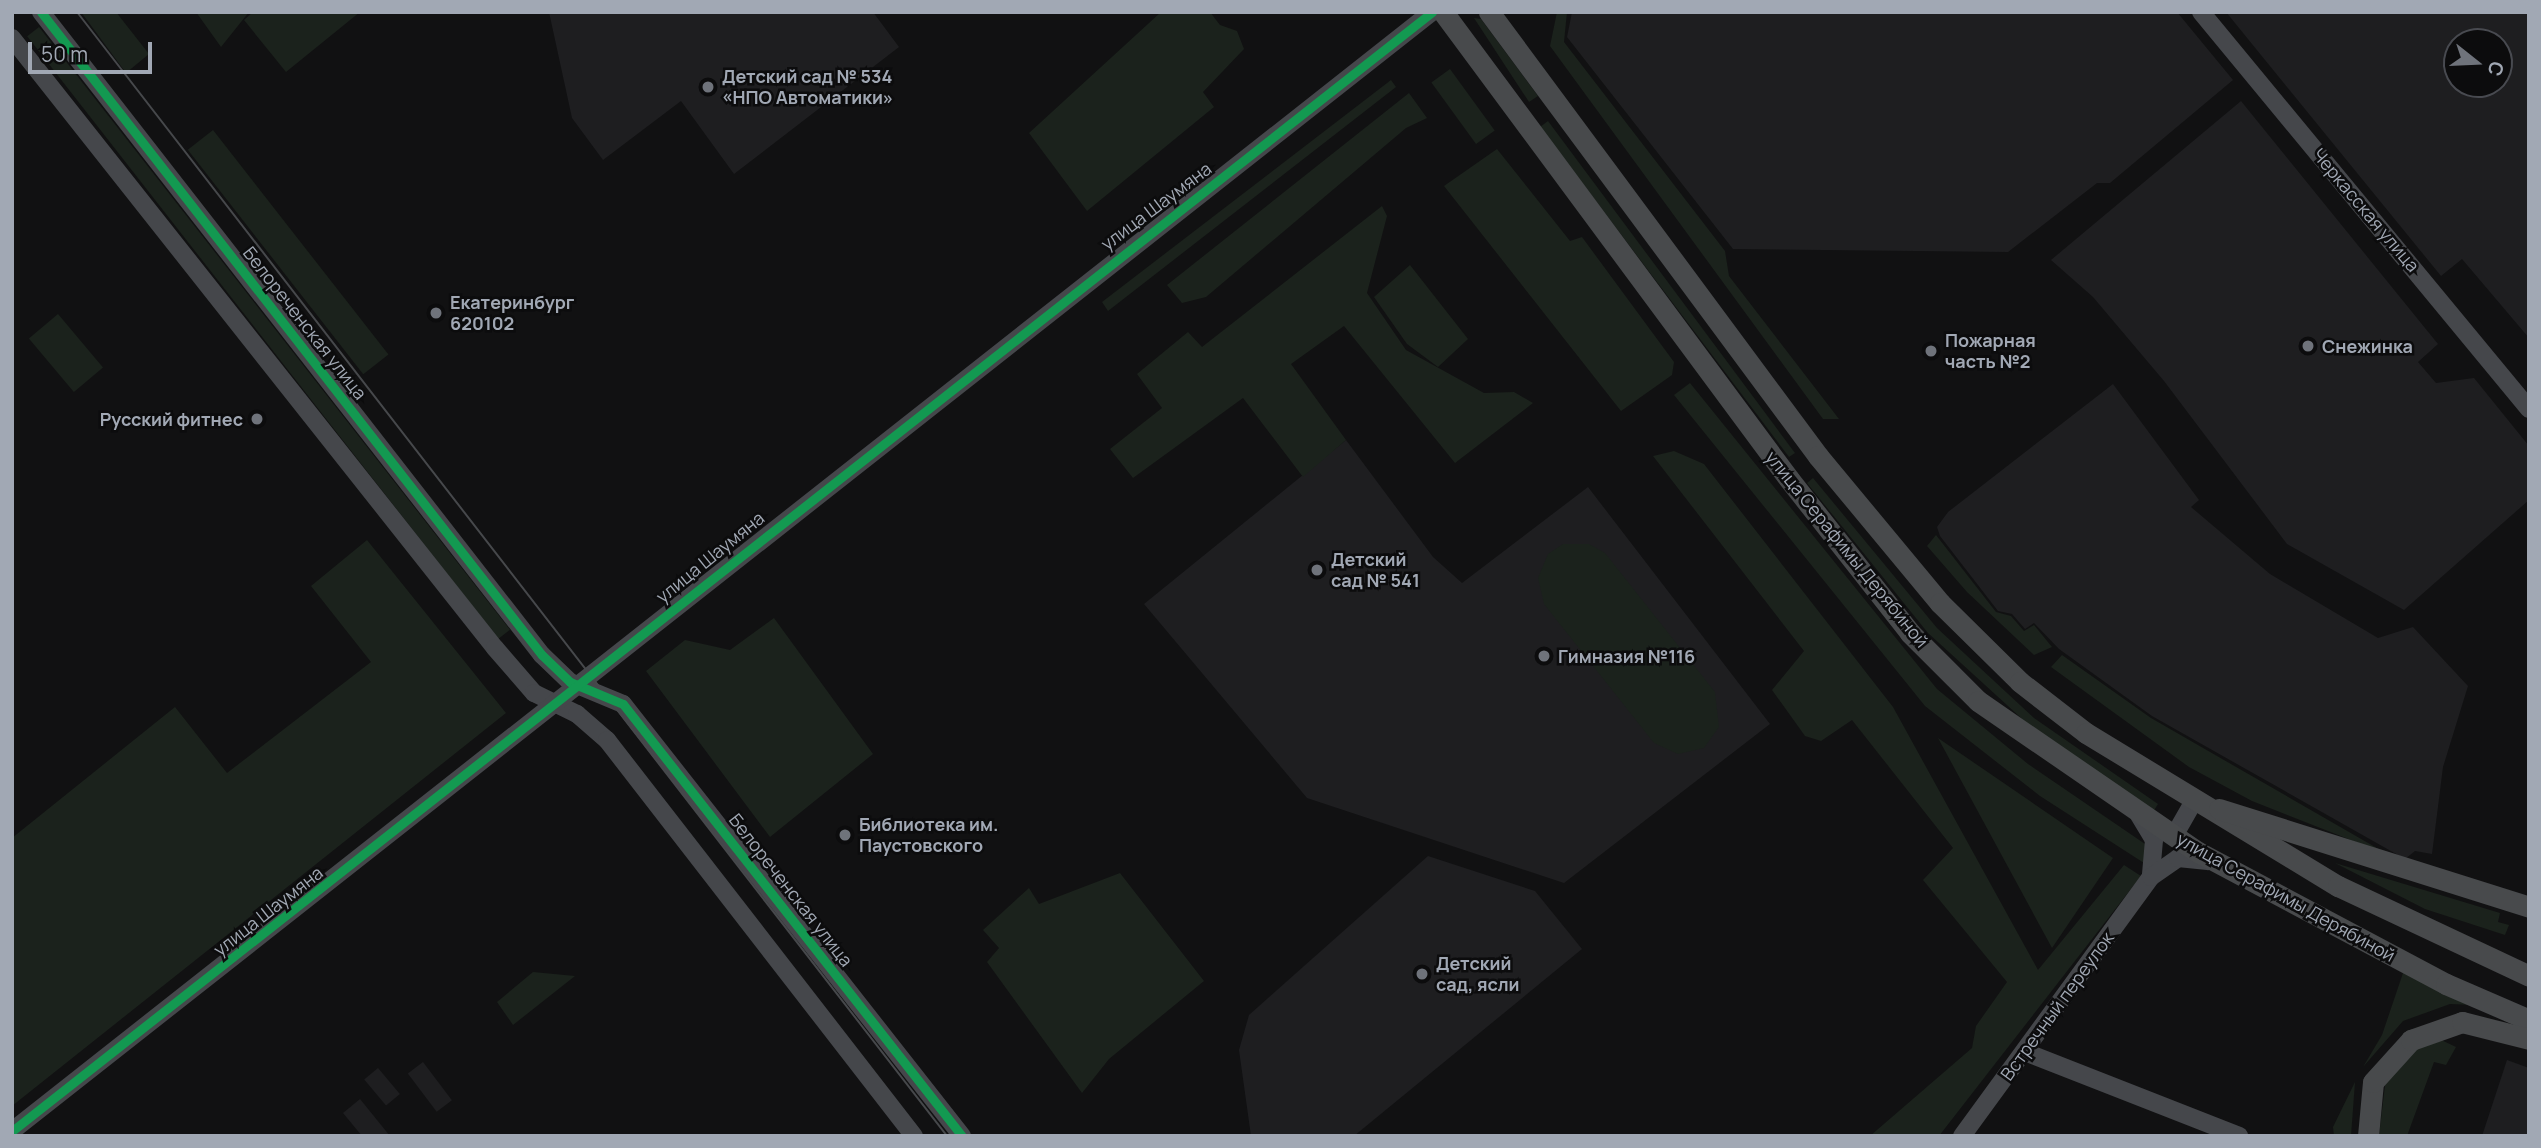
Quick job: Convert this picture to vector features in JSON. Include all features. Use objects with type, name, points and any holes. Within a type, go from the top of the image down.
[{"type":"main road","name":"улица Серафимы Дерябиной","points":[[1443,12],[1910,633],[1978,702],[2139,815],[2224,866],[2529,1020]]},
{"type":"main road","name":"улица Серафимы Дерябиной","points":[[1489,12],[1818,456],[1940,603],[2020,682],[2197,803],[2339,887],[2529,976]]},
{"type":"main road","points":[[2197,803],[2529,907]]},
{"type":"main road","points":[[2368,1136],[2373,1082],[2411,1040],[2462,1022],[2529,1039]]},
{"type":"street","name":"Белореченская улица","points":[[41,12],[542,655],[578,686],[623,704],[962,1136]]},
{"type":"street","name":"улица Шаумяна","points":[[12,1131],[555,705],[716,570],[1432,12]]},
{"type":"street","name":"Черкасская улица","points":[[2201,12],[2529,409]]},
{"type":"street","points":[[12,38],[495,648],[534,693],[607,740],[914,1136]]},
{"type":"street","points":[[2174,836],[2197,803]]},
{"type":"street","points":[[2139,815],[2154,840],[2151,877]]},
{"type":"street","name":"Встречный переулок","points":[[1962,1136],[2151,877],[2187,856],[2224,866]]},
{"type":"street","points":[[2025,1052],[2239,1136]]},
{"type":"shaded area","points":[[81,12],[116,12],[149,54],[126,73]]},
{"type":"shaded area","points":[[196,12],[249,12],[221,47]]},
{"type":"shaded area","points":[[253,12],[360,12],[286,72],[244,20]]},
{"type":"shaded area","name":"Детский сад № 534 «НПО Автоматики»","points":[[549,12],[873,12],[899,47],[734,174],[681,101],[603,160],[572,118]]},
{"type":"shaded area","points":[[1161,12],[1210,12],[1220,25],[1237,31],[1244,49],[1203,92],[1214,107],[1087,211],[1029,133]]},
{"type":"shaded area","points":[[1557,12],[1567,12],[1564,42],[1725,251],[1729,276],[1839,419],[1823,419],[1550,46]]},
{"type":"shaded area","points":[[1572,12],[2177,12],[2233,80],[2110,183],[2097,183],[2008,252],[1733,249],[1567,37]]},
{"type":"shaded area","points":[[2226,12],[2529,12],[2529,338],[2462,259],[2441,276]]},
{"type":"shaded area","points":[[1474,18],[1481,19],[1538,96],[1529,102]]},
{"type":"shaded area","points":[[39,27],[510,630],[498,639],[27,36]]},
{"type":"shaded area","points":[[1450,69],[1495,130],[1476,144],[1431,83]]},
{"type":"shaded area","points":[[1391,80],[1396,87],[1108,311],[1102,302]]},
{"type":"shaded area","points":[[1409,93],[1427,118],[1406,128],[1206,297],[1182,303],[1167,285]]},
{"type":"shaded area","points":[[2241,101],[2438,344],[2418,362],[2436,383],[2474,378],[2529,446],[2529,500],[2404,610],[2287,544],[2164,381],[2093,297],[2051,260]]},
{"type":"shaded area","points":[[1548,121],[1795,453],[1789,457],[1540,127]]},
{"type":"shaded area","points":[[213,130],[388,355],[363,374],[188,150]]},
{"type":"shaded area","points":[[1497,149],[1570,241],[1582,237],[1674,362],[1672,375],[1621,411],[1444,186]]},
{"type":"shaded area","points":[[1382,206],[1387,216],[1367,293],[1406,350],[1484,393],[1514,392],[1533,403],[1455,463],[1344,326],[1291,364],[1346,440],[1303,477],[1243,398],[1133,478],[1110,449],[1162,408],[1137,374],[1188,332],[1202,347]]},
{"type":"shaded area","points":[[1410,265],[1468,339],[1438,367],[1407,344],[1374,297]]},
{"type":"shaded area","points":[[58,314],[103,368],[74,392],[29,338]]},
{"type":"shaded area","points":[[1690,383],[1937,689],[2028,764],[2148,846],[2144,863],[2040,796],[1925,706],[1674,395]]},
{"type":"shaded area","points":[[2113,384],[2199,500],[2191,507],[2270,574],[2378,638],[2413,627],[2468,686],[2443,767],[2432,854],[2415,851],[2405,859],[2152,716],[2059,649],[2034,623],[2025,629],[2012,614],[1998,611],[1940,536],[1937,527],[1948,512]]},
{"type":"shaded area","name":"Гимназия №116","points":[[1346,440],[1433,557],[1462,583],[1588,487],[1770,724],[1564,883],[1307,798],[1144,604]]},
{"type":"shaded area","points":[[1674,451],[1704,464],[1893,707],[2038,970],[2124,865],[2141,876],[1939,1136],[1870,1136],[1972,1048],[1976,1026],[2007,982],[1923,880],[1953,848],[1852,720],[1821,741],[1805,736],[1772,690],[1804,651],[1653,456]]},
{"type":"shaded area","points":[[1813,478],[1937,628],[2034,718],[2158,804],[2153,812],[2031,727],[1928,633],[1807,483]]},
{"type":"shaded area","points":[[1936,535],[1996,612],[2011,616],[2024,631],[2034,625],[2052,647],[2034,655],[1967,592],[1927,546]]},
{"type":"shaded area","points":[[367,540],[506,713],[12,1106],[12,838],[175,707],[227,773],[371,662],[311,586]]},
{"type":"shaded area","points":[[1563,544],[1589,544],[1605,553],[1715,692],[1719,727],[1704,748],[1678,754],[1654,743],[1544,604],[1538,578],[1548,554]]},
{"type":"shaded area","points":[[774,618],[873,754],[770,837],[646,671],[685,640],[730,650]]},
{"type":"shaded area","points":[[2062,655],[2151,718],[2389,855],[2252,801],[2189,767],[2051,667]]},
{"type":"shaded area","points":[[1938,738],[2113,858],[2052,948]]},
{"type":"shaded area","name":"Детский сад, ясли","points":[[1428,856],[1535,891],[1582,949],[1354,1136],[1251,1136],[1239,1050],[1249,1015]]},
{"type":"shaded area","points":[[2335,863],[2500,913],[2498,922],[2509,925],[2505,935],[2425,909]]},
{"type":"shaded area","points":[[1120,873],[1204,981],[1109,1059],[1082,1093],[987,962],[999,948],[983,930],[1029,888],[1039,904]]},
{"type":"shaded area","points":[[2404,970],[2474,1005],[2450,1004],[2403,1021],[2363,1067],[2382,1035]]},
{"type":"shaded area","points":[[533,972],[575,976],[513,1025],[497,1002]]},
{"type":"shaded area","points":[[2435,1037],[2456,1047],[2446,1065],[2434,1062],[2407,1136],[2379,1136],[2386,1077],[2396,1062]]},
{"type":"shaded area","points":[[2507,1060],[2529,1068],[2529,1136],[2482,1136]]},
{"type":"shaded area","points":[[423,1062],[452,1100],[437,1112],[408,1073]]},
{"type":"shaded area","points":[[378,1068],[400,1094],[386,1106],[364,1080]]},
{"type":"shaded area","points":[[2355,1082],[2351,1136],[2334,1136],[2333,1127]]},
{"type":"shaded area","points":[[360,1099],[390,1136],[362,1136],[343,1113]]},
{"type":"tram line","points":[[77,12],[947,1136]]},
{"type":"cycle path","points":[[41,12],[542,655],[570,682],[623,704],[962,1136]]},
{"type":"cycle path","points":[[12,1131],[1432,12]]},
{"type":"place","name":"Детский сад № 534 «НПО Автоматики»","points":[[708,87]]},
{"type":"place","name":"Екатеринбург 620102","points":[[436,313]]},
{"type":"place","name":"Снежинка","points":[[2308,346]]},
{"type":"place","name":"Пожарная часть №2","points":[[1931,351]]},
{"type":"place","name":"Русский фитнес","points":[[257,419]]},
{"type":"place","name":"Детский сад № 541","points":[[1317,570]]},
{"type":"place","name":"Гимназия №116","points":[[1544,656]]},
{"type":"place","name":"Библиотека им. Паустовского","points":[[845,835]]},
{"type":"place","name":"Детский сад, ясли","points":[[1422,974]]}]
